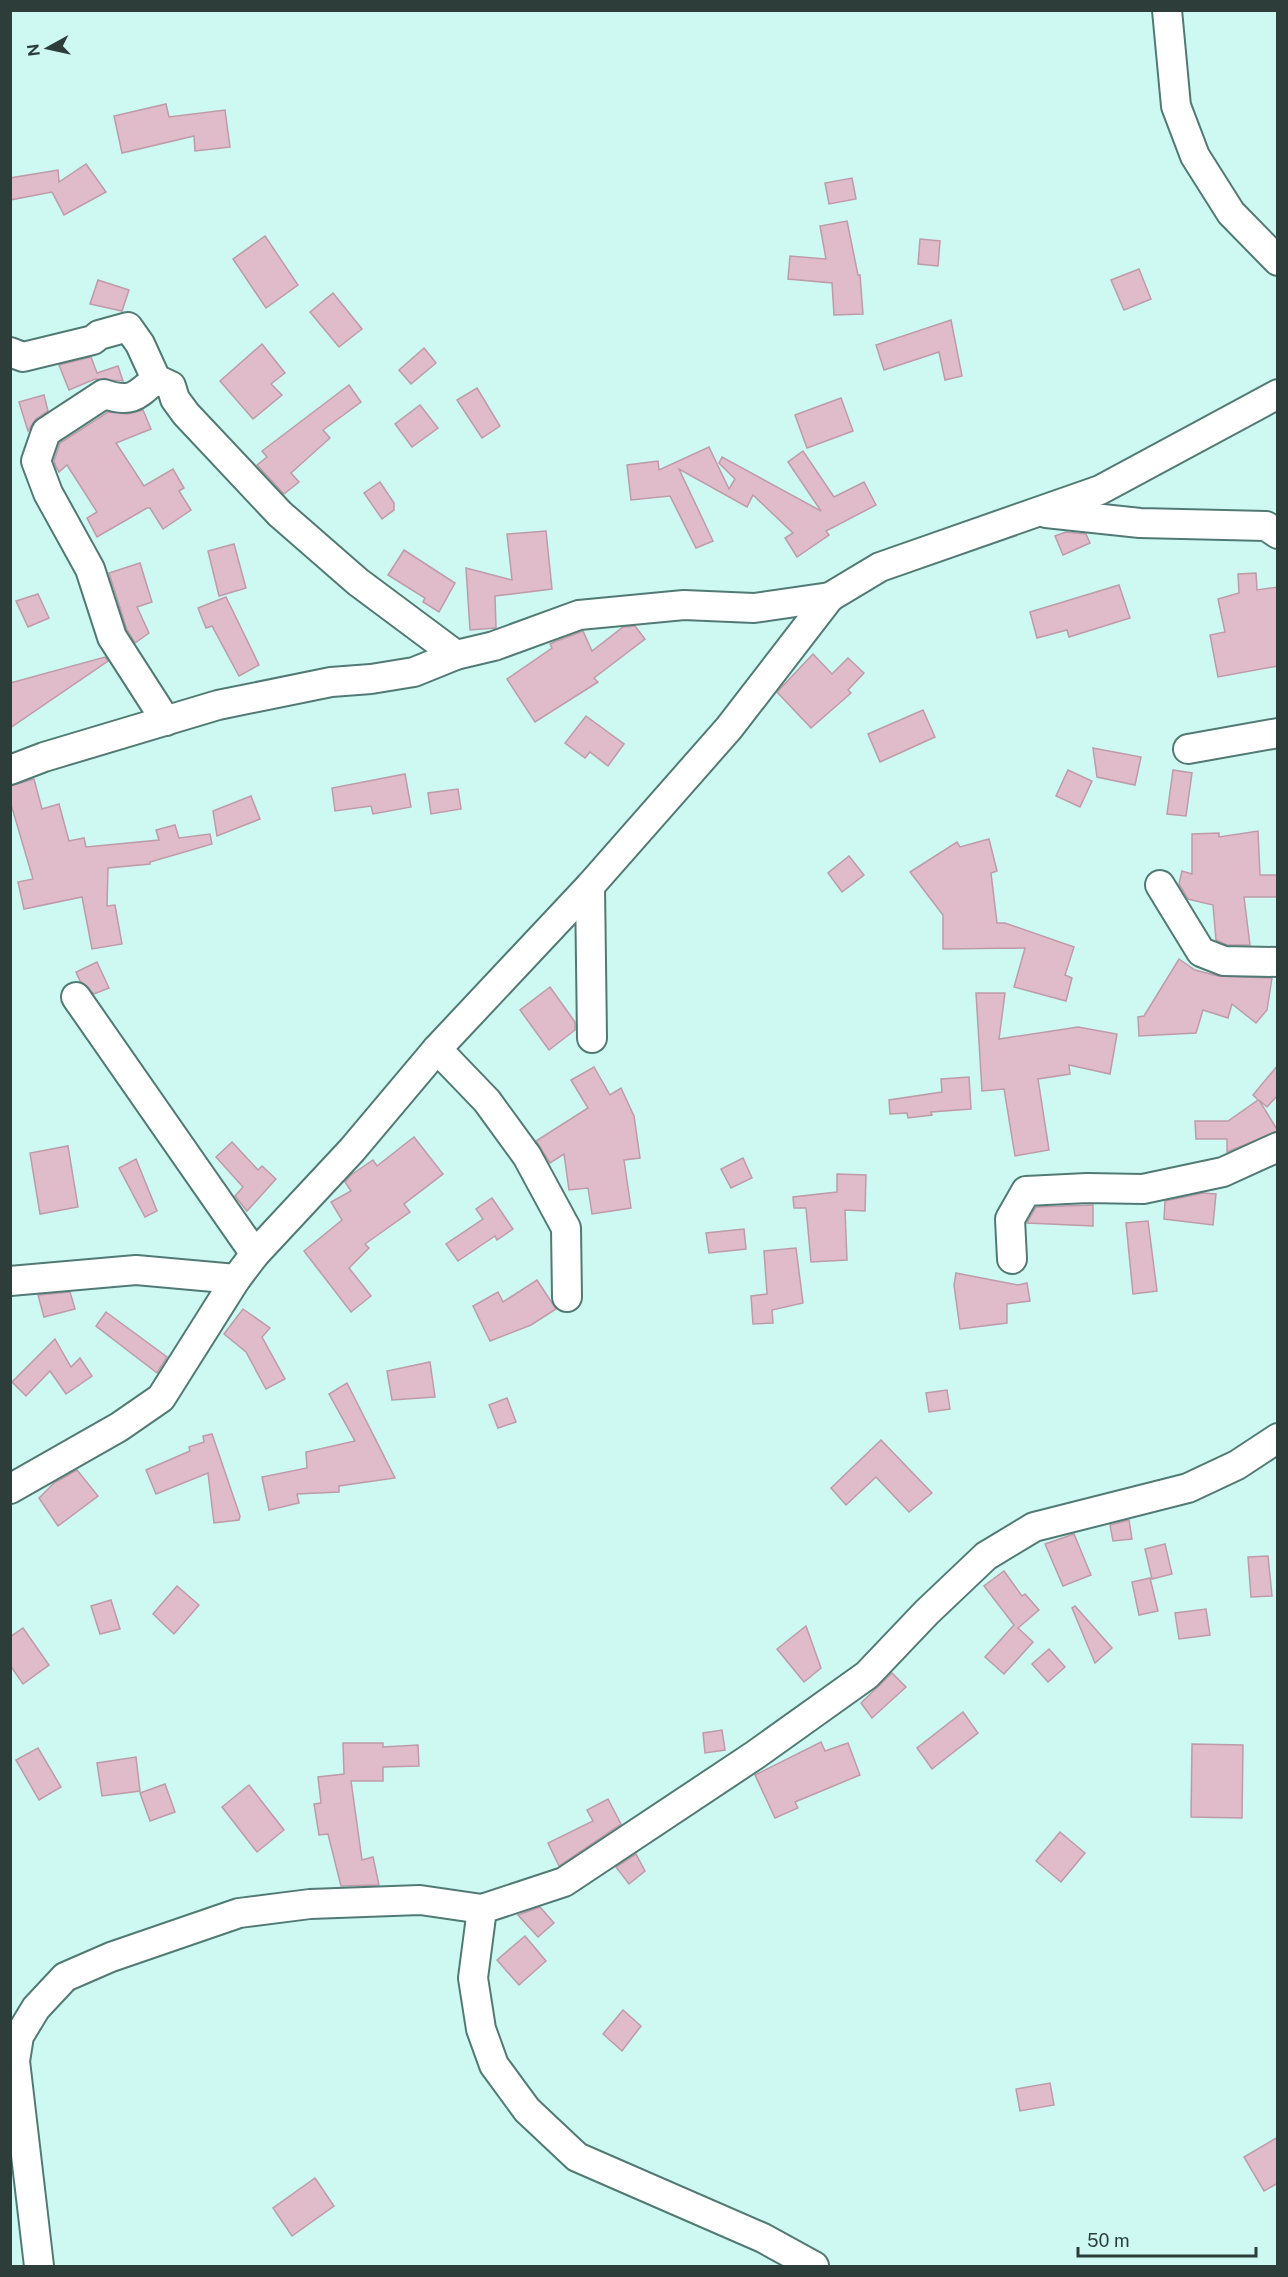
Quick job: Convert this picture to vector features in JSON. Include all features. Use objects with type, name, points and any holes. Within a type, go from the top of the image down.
[{"type":"street","points":[[1167,10],[1176,106],[1196,156],[1231,213],[1278,261]]},
{"type":"street","points":[[10,352],[23,357],[93,340],[99,335],[128,327],[140,344],[156,379],[171,386],[175,399],[186,414],[280,514],[358,582],[456,655]]},
{"type":"street","points":[[156,379],[137,396],[120,399],[104,394],[46,432],[36,461],[48,493],[90,569],[112,636],[166,721]]},
{"type":"street","points":[[10,1489],[119,1427],[161,1398],[236,1279],[255,1254],[352,1149],[437,1049],[590,886],[729,728],[830,597],[880,567],[1041,513],[1100,490],[1278,394]]},
{"type":"street","points":[[1041,513],[1140,523],[1266,526],[1278,534]]},
{"type":"street","points":[[10,770],[44,757],[218,705],[331,682],[371,679],[414,672],[456,655],[494,646],[579,615],[684,605],[754,608],[830,597]]},
{"type":"street","points":[[1188,748],[1278,733]]},
{"type":"street","points":[[1160,885],[1201,952],[1224,961],[1278,962]]},
{"type":"street","points":[[590,886],[592,1038]]},
{"type":"street","points":[[76,997],[255,1254]]},
{"type":"street","points":[[437,1049],[487,1101],[527,1156],[566,1228],[567,1297]]},
{"type":"street","points":[[1012,1259],[1010,1220],[1026,1191],[1087,1188],[1143,1189],[1223,1172],[1278,1147]]},
{"type":"street","points":[[10,1281],[136,1270],[236,1279]]},
{"type":"street","points":[[39,2266],[15,2061],[19,2036],[36,2008],[65,1977],[111,1957],[239,1913],[310,1904],[420,1900],[482,1910],[564,1882],[728,1774],[867,1675],[927,1612],[986,1556],[1034,1527],[1188,1488],[1237,1465],[1278,1438]]},
{"type":"street","points":[[482,1910],[473,1978],[481,2029],[494,2065],[527,2110],[578,2157],[764,2238],[814,2266]]},
{"type":"building","points":[[166,104],[169,117],[225,110],[230,147],[195,151],[194,136],[122,153],[114,116]]},
{"type":"building","points":[[86,164],[106,192],[64,215],[52,192],[10,200],[10,178],[58,170],[59,182]]},
{"type":"building","points":[[852,178],[856,199],[829,204],[825,183]]},
{"type":"building","points":[[847,221],[858,275],[860,275],[863,314],[834,315],[832,283],[788,279],[790,256],[826,259],[820,226]]},
{"type":"building","points":[[265,236],[298,285],[266,308],[233,259]]},
{"type":"building","points":[[920,239],[940,241],[938,266],[918,264]]},
{"type":"building","points":[[1139,269],[1151,299],[1124,310],[1111,280]]},
{"type":"building","points":[[98,280],[129,290],[122,311],[90,304]]},
{"type":"building","points":[[333,293],[362,329],[339,347],[310,312]]},
{"type":"building","points":[[951,320],[962,376],[945,380],[939,352],[884,370],[876,345]]},
{"type":"building","points":[[262,344],[285,373],[271,384],[282,395],[253,419],[220,381]]},
{"type":"building","points":[[424,348],[436,363],[411,384],[399,370]]},
{"type":"building","points":[[91,357],[97,373],[118,366],[123,381],[95,379],[69,390],[59,365]]},
{"type":"building","points":[[349,385],[361,402],[323,430],[330,438],[291,473],[299,482],[284,494],[257,465],[267,457],[262,451]]},
{"type":"building","points":[[477,388],[500,426],[482,438],[457,400]]},
{"type":"building","points":[[44,395],[48,411],[36,419],[28,431],[19,402]]},
{"type":"building","points":[[841,398],[853,431],[807,448],[795,415]]},
{"type":"building","points":[[420,405],[438,428],[412,447],[395,424]]},
{"type":"building","points":[[143,410],[151,429],[116,443],[144,486],[173,469],[184,488],[179,491],[191,510],[163,529],[150,508],[147,508],[97,537],[87,518],[97,512],[67,465],[59,472],[56,467],[54,461],[60,443],[108,412],[127,414]]},
{"type":"building","points":[[709,447],[729,489],[735,479],[719,463],[722,457],[821,511],[788,462],[803,451],[834,497],[864,482],[876,505],[826,531],[829,535],[797,557],[785,538],[793,533],[753,495],[747,507],[679,469],[713,541],[696,548],[670,496],[631,500],[627,465],[658,461],[659,470]]},
{"type":"building","points":[[380,482],[394,503],[394,510],[382,519],[364,493]]},
{"type":"building","points":[[546,531],[552,589],[495,596],[496,628],[470,630],[466,568],[512,580],[507,534]]},
{"type":"building","points":[[1066,532],[1086,534],[1090,543],[1063,555],[1055,536]]},
{"type":"building","points":[[234,544],[246,588],[219,596],[208,551]]},
{"type":"building","points":[[404,550],[455,583],[439,612],[423,602],[425,598],[388,575]]},
{"type":"building","points":[[140,563],[152,602],[137,607],[149,633],[135,643],[127,630],[109,573]]},
{"type":"building","points":[[1256,573],[1257,590],[1278,587],[1278,666],[1218,677],[1210,635],[1225,632],[1218,599],[1239,593],[1238,574]]},
{"type":"building","points":[[1119,585],[1130,618],[1069,637],[1067,630],[1037,638],[1030,612]]},
{"type":"building","points":[[38,594],[49,618],[28,627],[16,601]]},
{"type":"building","points":[[226,597],[259,665],[239,676],[212,626],[206,628],[198,608]]},
{"type":"building","points":[[635,626],[645,639],[594,678],[598,682],[535,722],[507,679],[552,648],[550,644],[554,642],[583,631],[592,651],[623,627]]},
{"type":"building","points":[[813,654],[832,674],[848,658],[864,673],[848,690],[851,693],[811,728],[777,692]]},
{"type":"building","points":[[105,657],[108,661],[10,728],[10,683]]},
{"type":"building","points":[[923,710],[935,737],[880,762],[868,734]]},
{"type":"building","points":[[586,716],[624,744],[608,766],[590,752],[585,758],[565,743]]},
{"type":"building","points":[[1093,748],[1141,757],[1135,785],[1097,777]]},
{"type":"building","points":[[1068,770],[1092,781],[1080,807],[1056,796]]},
{"type":"building","points":[[1173,770],[1192,773],[1186,816],[1167,814]]},
{"type":"building","points":[[405,774],[411,807],[373,814],[371,806],[335,811],[332,788]]},
{"type":"building","points":[[34,779],[42,809],[59,804],[69,841],[84,838],[86,847],[159,840],[156,830],[175,825],[179,838],[210,834],[212,844],[150,862],[150,864],[108,868],[107,906],[115,905],[122,944],[92,949],[82,897],[24,909],[18,882],[33,879],[10,801],[10,786]]},
{"type":"building","points":[[458,789],[461,809],[431,814],[428,793]]},
{"type":"building","points":[[251,796],[260,819],[217,836],[213,811]]},
{"type":"building","points":[[1258,831],[1260,875],[1278,875],[1278,897],[1244,897],[1250,945],[1227,945],[1216,940],[1213,905],[1188,899],[1179,884],[1182,871],[1192,874],[1192,834],[1219,833],[1219,837]]},
{"type":"building","points":[[989,839],[997,871],[991,873],[997,923],[1005,923],[1074,947],[1065,975],[1072,978],[1066,1001],[1014,987],[1025,948],[943,949],[943,915],[910,872],[957,842],[960,847]]},
{"type":"building","points":[[849,856],[864,875],[842,892],[828,873]]},
{"type":"building","points":[[1179,959],[1195,970],[1218,976],[1272,978],[1267,1010],[1256,1023],[1232,1004],[1228,1018],[1203,1010],[1196,1033],[1139,1036],[1138,1017],[1144,1016]]},
{"type":"building","points":[[97,962],[109,988],[94,994],[80,981],[76,972]]},
{"type":"building","points":[[550,987],[575,1022],[575,1030],[549,1050],[520,1010]]},
{"type":"building","points":[[976,993],[1005,993],[999,1039],[1078,1027],[1117,1034],[1110,1074],[1069,1065],[1070,1074],[1038,1079],[1049,1150],[1015,1156],[1004,1089],[982,1091]]},
{"type":"building","points":[[1278,1065],[1278,1095],[1267,1107],[1259,1100],[1278,1131],[1227,1152],[1227,1139],[1196,1139],[1195,1121],[1228,1121],[1258,1100],[1253,1095]]},
{"type":"building","points":[[594,1067],[610,1095],[621,1088],[634,1116],[640,1158],[624,1160],[631,1208],[592,1214],[588,1188],[569,1190],[564,1154],[550,1163],[536,1141],[588,1108],[571,1080]]},
{"type":"building","points":[[969,1077],[971,1109],[931,1112],[932,1115],[908,1118],[907,1113],[890,1114],[889,1100],[942,1092],[941,1079]]},
{"type":"building","points":[[414,1137],[443,1174],[404,1204],[410,1212],[365,1244],[369,1248],[349,1268],[371,1296],[351,1312],[304,1251],[342,1220],[331,1202],[351,1191],[345,1182],[351,1175],[373,1160],[377,1166]]},
{"type":"building","points":[[232,1142],[258,1170],[262,1166],[276,1179],[247,1211],[235,1196],[243,1187],[216,1157]]},
{"type":"building","points":[[68,1146],[78,1207],[40,1214],[30,1153]]},
{"type":"building","points":[[743,1158],[752,1178],[731,1188],[721,1169]]},
{"type":"building","points":[[136,1159],[157,1211],[145,1217],[119,1168]]},
{"type":"building","points":[[837,1174],[866,1175],[865,1211],[845,1210],[847,1260],[811,1262],[806,1208],[794,1208],[793,1197],[837,1192]]},
{"type":"building","points":[[1203,1193],[1216,1194],[1213,1225],[1164,1219],[1165,1201]]},
{"type":"building","points":[[492,1198],[513,1229],[497,1240],[495,1236],[458,1261],[446,1244],[483,1219],[476,1209]]},
{"type":"building","points":[[1093,1205],[1093,1226],[1027,1223],[1036,1207]]},
{"type":"building","points":[[1148,1221],[1157,1291],[1133,1294],[1126,1223]]},
{"type":"building","points":[[744,1229],[746,1249],[709,1253],[706,1233]]},
{"type":"building","points":[[796,1248],[803,1303],[772,1310],[773,1323],[753,1324],[751,1296],[767,1294],[764,1251]]},
{"type":"building","points":[[956,1273],[1018,1285],[1027,1283],[1030,1301],[1007,1304],[1007,1323],[960,1329],[954,1285]]},
{"type":"building","points":[[537,1280],[556,1309],[531,1325],[490,1341],[473,1306],[498,1292],[503,1302]]},
{"type":"building","points":[[70,1292],[75,1309],[44,1317],[38,1295]]},
{"type":"building","points":[[243,1309],[270,1328],[262,1337],[285,1379],[266,1389],[246,1352],[224,1334]]},
{"type":"building","points":[[106,1312],[167,1357],[157,1373],[96,1326]]},
{"type":"building","points":[[55,1339],[71,1367],[80,1358],[92,1376],[66,1394],[50,1371],[26,1396],[12,1382]]},
{"type":"building","points":[[430,1362],[435,1397],[392,1400],[387,1371]]},
{"type":"building","points":[[347,1383],[395,1478],[339,1486],[339,1492],[297,1494],[299,1503],[269,1510],[262,1477],[307,1468],[306,1452],[355,1441],[329,1394]]},
{"type":"building","points":[[947,1390],[950,1409],[929,1412],[926,1393]]},
{"type":"building","points":[[507,1398],[516,1422],[498,1428],[489,1405]]},
{"type":"building","points":[[212,1434],[240,1516],[239,1520],[214,1523],[208,1473],[156,1494],[146,1470],[190,1451],[189,1447],[204,1442],[203,1436]]},
{"type":"building","points":[[881,1440],[932,1493],[909,1512],[876,1477],[846,1505],[831,1488]]},
{"type":"building","points":[[77,1470],[98,1496],[58,1526],[39,1498],[54,1483]]},
{"type":"building","points":[[1129,1520],[1132,1539],[1113,1541],[1110,1525]]},
{"type":"building","points":[[1074,1534],[1091,1575],[1063,1586],[1045,1544]]},
{"type":"building","points":[[1165,1544],[1172,1574],[1152,1579],[1145,1549]]},
{"type":"building","points":[[1268,1556],[1272,1596],[1251,1597],[1248,1557]]},
{"type":"building","points":[[1004,1571],[1022,1596],[1025,1594],[1039,1610],[1018,1628],[1033,1642],[1004,1674],[985,1657],[1014,1625],[984,1586]]},
{"type":"building","points":[[1150,1578],[1158,1611],[1139,1615],[1132,1582]]},
{"type":"building","points":[[177,1586],[199,1605],[174,1634],[153,1614]]},
{"type":"building","points":[[111,1600],[120,1629],[100,1634],[91,1606]]},
{"type":"building","points":[[1075,1606],[1112,1648],[1095,1663],[1072,1608]]},
{"type":"building","points":[[1206,1609],[1210,1635],[1179,1639],[1175,1613]]},
{"type":"building","points":[[806,1626],[821,1668],[804,1682],[777,1649]]},
{"type":"building","points":[[23,1628],[49,1665],[23,1684],[10,1665],[10,1637]]},
{"type":"building","points":[[1049,1649],[1065,1667],[1048,1682],[1032,1664]]},
{"type":"building","points":[[892,1673],[906,1687],[872,1718],[861,1703]]},
{"type":"building","points":[[963,1712],[978,1733],[932,1769],[917,1748]]},
{"type":"building","points":[[722,1730],[725,1750],[705,1753],[703,1733]]},
{"type":"building","points":[[821,1742],[825,1751],[848,1743],[860,1775],[795,1802],[798,1808],[775,1818],[755,1775]]},
{"type":"building","points":[[343,1743],[383,1743],[383,1747],[418,1745],[419,1766],[383,1767],[383,1781],[351,1781],[362,1860],[373,1857],[379,1885],[341,1886],[328,1834],[319,1835],[314,1804],[321,1803],[318,1777],[344,1774]]},
{"type":"building","points":[[1192,1744],[1243,1745],[1242,1818],[1191,1817]]},
{"type":"building","points":[[38,1748],[61,1787],[39,1800],[16,1760]]},
{"type":"building","points":[[136,1757],[140,1791],[102,1796],[97,1763]]},
{"type":"building","points":[[165,1784],[175,1812],[150,1821],[140,1793]]},
{"type":"building","points":[[249,1785],[284,1830],[257,1852],[222,1807]]},
{"type":"building","points":[[608,1799],[621,1824],[559,1866],[548,1843],[593,1821],[587,1810]]},
{"type":"building","points":[[1060,1832],[1085,1853],[1061,1882],[1036,1861]]},
{"type":"building","points":[[636,1854],[645,1871],[629,1884],[616,1867]]},
{"type":"building","points":[[540,1907],[554,1923],[538,1937],[518,1915]]},
{"type":"building","points":[[525,1936],[546,1961],[519,1985],[497,1960]]},
{"type":"building","points":[[623,2010],[641,2026],[622,2051],[603,2034]]},
{"type":"building","points":[[1050,2083],[1054,2105],[1020,2111],[1016,2089]]},
{"type":"building","points":[[1278,2137],[1278,2183],[1264,2191],[1244,2157]]},
{"type":"building","points":[[315,2178],[334,2206],[292,2236],[273,2208]]}]
